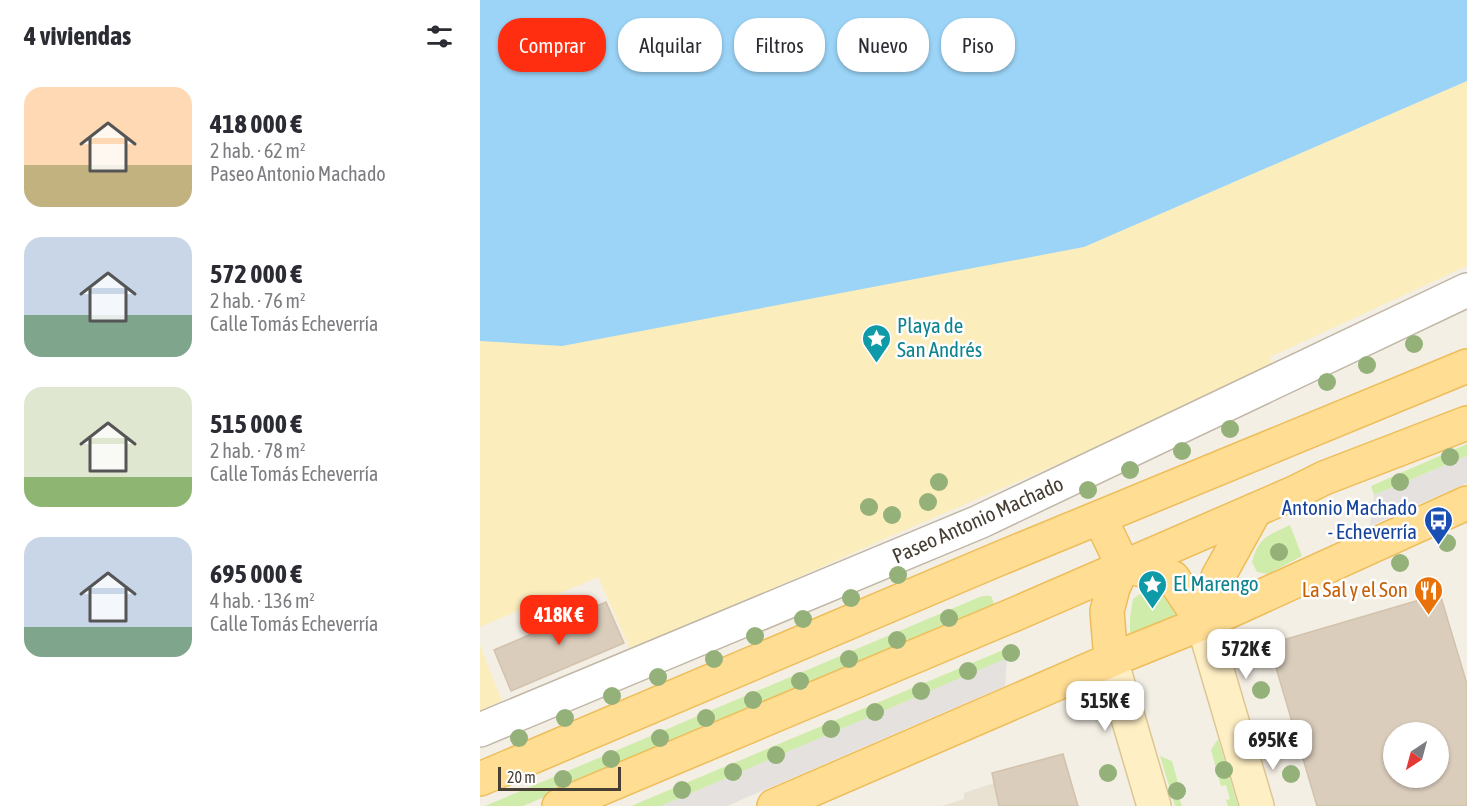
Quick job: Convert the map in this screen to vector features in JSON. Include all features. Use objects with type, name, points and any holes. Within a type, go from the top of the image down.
[{"type":"main road","name":"Paseo Antonio Machado","points":[[480,779],[996,560],[1467,366]]},
{"type":"main road","points":[[560,806],[1020,612],[1324,478],[1467,423]]},
{"type":"main road","points":[[774,806],[822,796],[1111,660],[1203,623],[1467,503]]},
{"type":"main road","points":[[1203,623],[1218,577],[1255,510]]},
{"type":"main road","points":[[1100,518],[1123,566]]},
{"type":"main road","points":[[1123,566],[1173,578],[1203,623]]},
{"type":"main road","points":[[1111,660],[1107,611],[1113,588],[1123,566]]},
{"type":"street","name":"Paseo Antonio Machado","points":[[480,730],[979,522],[1467,290]]},
{"type":"street","points":[[1203,623],[1257,806]]},
{"type":"street","points":[[1111,660],[1154,806]]},
{"type":"shaded area","points":[[1467,456],[1467,483],[1370,526],[1374,495]]},
{"type":"shaded area","points":[[1007,658],[1005,686],[727,806],[661,806]]},
{"type":"shaded area","points":[[1063,754],[1078,806],[942,806],[964,799],[964,793],[994,783],[992,773]]},
{"type":"green space","points":[[1467,444],[1467,456],[1374,495],[1371,486]]},
{"type":"green space","points":[[1290,525],[1302,556],[1268,574],[1257,572],[1252,562],[1261,542]]},
{"type":"green space","points":[[1147,589],[1162,591],[1178,616],[1130,633],[1133,599]]},
{"type":"green space","points":[[982,596],[991,596],[994,603],[989,609],[523,806],[485,806]]},
{"type":"green space","points":[[1015,645],[1018,654],[661,806],[631,806]]},
{"type":"green space","points":[[1218,739],[1238,806],[1228,806],[1226,800],[1230,799],[1226,785],[1221,786],[1211,750]]},
{"type":"green space","points":[[1160,756],[1172,761],[1182,797],[1179,798],[1182,806],[1175,806]]},
{"type":"sand","name":"Playa de San Andrés","points":[[1467,81],[1467,266],[1270,357],[1274,371],[630,649],[598,577],[480,627],[480,340],[1084,247]]},
{"type":"sand","points":[[480,645],[502,701],[480,711]]},
{"type":"water","points":[[480,0],[1467,0],[1467,81],[1084,247],[562,346],[480,341]]},
{"type":"building","points":[[1440,594],[1467,684],[1467,806],[1317,806],[1269,644]]},
{"type":"building","points":[[606,602],[624,643],[511,691],[494,650]]},
{"type":"building","points":[[1063,754],[1078,806],[999,806],[992,773]]},
{"type":"place","name":"Playa de San Andrés","points":[[876,364]]},
{"type":"place","name":"Antonio Machado - Echeverría","points":[[1438,546]]},
{"type":"place","name":"El Marengo","points":[[1152,610]]},
{"type":"place","name":"La Sal y el Son","points":[[1429,616]]}]
